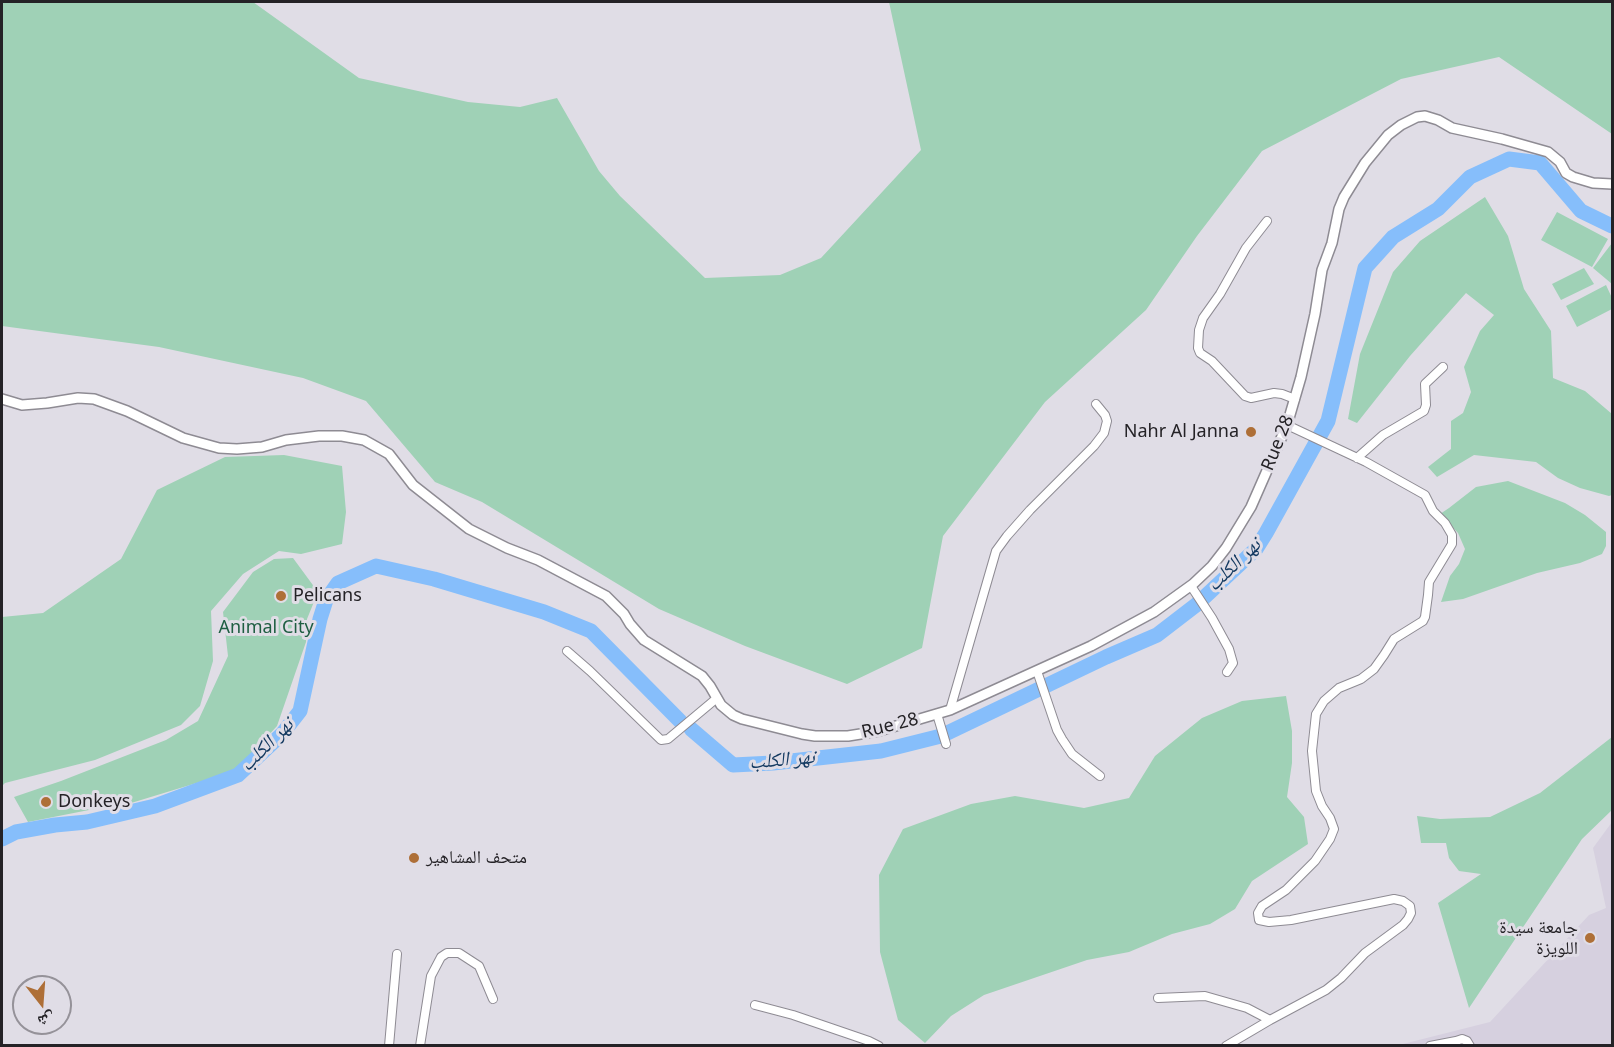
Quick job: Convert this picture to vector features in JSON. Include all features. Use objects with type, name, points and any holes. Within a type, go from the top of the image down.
[{"type":"street","name":"Rue 28","points":[[2,399],[22,405],[78,398],[94,399],[127,411],[173,434],[200,444],[237,449],[262,447],[286,440],[319,436],[342,435],[364,440],[389,454],[413,485],[469,529],[553,567],[606,596],[620,608],[644,640],[702,676],[727,711],[742,719],[802,734],[848,736],[879,731],[937,716],[1129,627],[1193,589],[1240,527],[1287,424],[1315,314],[1320,278],[1332,243],[1339,209],[1349,188],[1365,164],[1388,135],[1401,125],[1417,117],[1425,116],[1452,128],[1548,152],[1560,162],[1566,173],[1573,177],[1593,183],[1612,184]]},
{"type":"street","points":[[1267,221],[1246,248],[1220,294],[1203,318],[1199,330],[1198,348],[1200,353],[1212,361],[1245,396],[1251,398],[1274,393],[1295,399]]},
{"type":"street","points":[[1357,458],[1383,435],[1424,411],[1425,384],[1443,367]]},
{"type":"street","points":[[950,710],[996,551],[1029,510],[1094,446],[1104,433],[1107,421],[1096,404]]},
{"type":"street","points":[[1226,1046],[1333,985],[1365,953],[1403,925],[1411,913],[1408,902],[1394,899],[1291,920],[1269,922],[1259,920],[1258,913],[1262,906],[1286,890],[1315,861],[1334,830],[1316,790],[1312,751],[1316,714],[1324,701],[1339,688],[1360,679],[1374,669],[1394,639],[1423,621],[1428,582],[1452,544],[1452,535],[1445,523],[1433,511],[1425,495],[1287,424]]},
{"type":"street","points":[[1193,589],[1212,618],[1232,656],[1233,663],[1227,672]]},
{"type":"street","points":[[567,651],[662,740],[668,739],[717,698]]},
{"type":"street","points":[[1037,671],[1062,739],[1072,753],[1100,776]]},
{"type":"street","points":[[937,716],[946,744]]},
{"type":"street","points":[[420,1046],[431,976],[441,957],[447,953],[459,953],[479,966],[493,999]]},
{"type":"street","points":[[389,1046],[397,954]]},
{"type":"street","points":[[1158,998],[1205,996],[1247,1008],[1270,1020]]},
{"type":"street","points":[[755,1005],[793,1015],[879,1046]]},
{"type":"street","points":[[1430,1046],[1454,1043],[1462,1039],[1470,1046]]},
{"type":"shaded area","name":"جامعة سيدة اللويزة","points":[[1612,822],[1612,1045],[1395,1046],[1490,1022],[1589,915],[1606,908],[1593,848]]},
{"type":"green space","points":[[2,2],[253,2],[359,78],[468,102],[520,107],[557,98],[599,171],[620,196],[705,278],[780,275],[821,258],[921,150],[889,2],[1612,2],[1612,134],[1499,57],[1401,79],[1262,151],[1197,236],[1146,310],[1045,402],[943,536],[922,648],[847,684],[745,646],[659,609],[482,502],[435,482],[366,401],[303,378],[159,347],[2,326]]},
{"type":"green space","points":[[1485,197],[1508,236],[1524,289],[1551,331],[1553,378],[1585,391],[1612,414],[1612,495],[1580,488],[1558,478],[1536,462],[1474,455],[1437,477],[1428,467],[1451,449],[1451,421],[1463,413],[1471,392],[1464,367],[1480,331],[1494,315],[1466,293],[1410,356],[1357,423],[1348,419],[1360,354],[1393,272],[1420,241]]},
{"type":"green space","points":[[1557,212],[1608,239],[1592,267],[1541,240]]},
{"type":"green space","points":[[1612,243],[1612,284],[1593,268]]},
{"type":"green space","points":[[1584,268],[1594,284],[1561,300],[1552,284]]},
{"type":"green space","points":[[1606,285],[1612,298],[1612,309],[1577,327],[1566,306]]},
{"type":"green space","points":[[284,455],[342,466],[346,512],[342,544],[301,554],[279,551],[243,574],[211,611],[213,661],[200,706],[181,725],[95,760],[5,783],[2,786],[2,617],[43,613],[121,559],[157,490],[225,457]]},
{"type":"green space","points":[[1508,481],[1565,503],[1585,515],[1606,532],[1606,546],[1602,554],[1580,563],[1537,573],[1463,599],[1441,602],[1450,576],[1459,564],[1465,549],[1458,533],[1440,514],[1476,487]]},
{"type":"green space","name":"Animal City","points":[[293,558],[318,592],[307,619],[306,642],[277,726],[236,771],[118,807],[89,810],[28,822],[14,797],[166,740],[198,721],[228,656],[223,612],[253,572],[274,559]]},
{"type":"green space","points":[[1286,696],[1292,731],[1292,763],[1287,797],[1304,817],[1308,844],[1252,881],[1235,909],[1210,924],[1172,934],[1129,952],[1087,960],[984,995],[951,1016],[925,1043],[898,1020],[880,952],[879,875],[903,829],[971,804],[1015,796],[1084,808],[1129,798],[1155,756],[1202,718],[1242,701]]},
{"type":"green space","points":[[1612,737],[1612,810],[1582,839],[1469,1008],[1438,903],[1481,874],[1459,871],[1449,858],[1446,843],[1421,843],[1417,816],[1440,819],[1490,817],[1540,793]]},
{"type":"waterway","name":"نهر الكلب","points":[[691,729],[733,765],[881,751],[941,736],[1157,635],[1196,605],[1256,549],[1266,533],[1328,421],[1365,268],[1393,237],[1438,209],[1470,177],[1509,159],[1540,163],[1581,211],[1612,226]]},
{"type":"waterway","name":"نهر الكلب","points":[[2,839],[16,832],[87,822],[155,806],[238,775],[282,734],[300,711],[326,600],[338,583],[376,566],[434,579],[544,612],[591,631],[680,721]]},
{"type":"place","name":"Nahr Al Janna","points":[[1251,432]]},
{"type":"place","name":"Pelicans","points":[[281,596]]},
{"type":"place","name":"Donkeys","points":[[46,802]]},
{"type":"place","name":"متحف المشاهير","points":[[414,858]]},
{"type":"place","name":"جامعة سيدة اللويزة","points":[[1590,938]]}]
